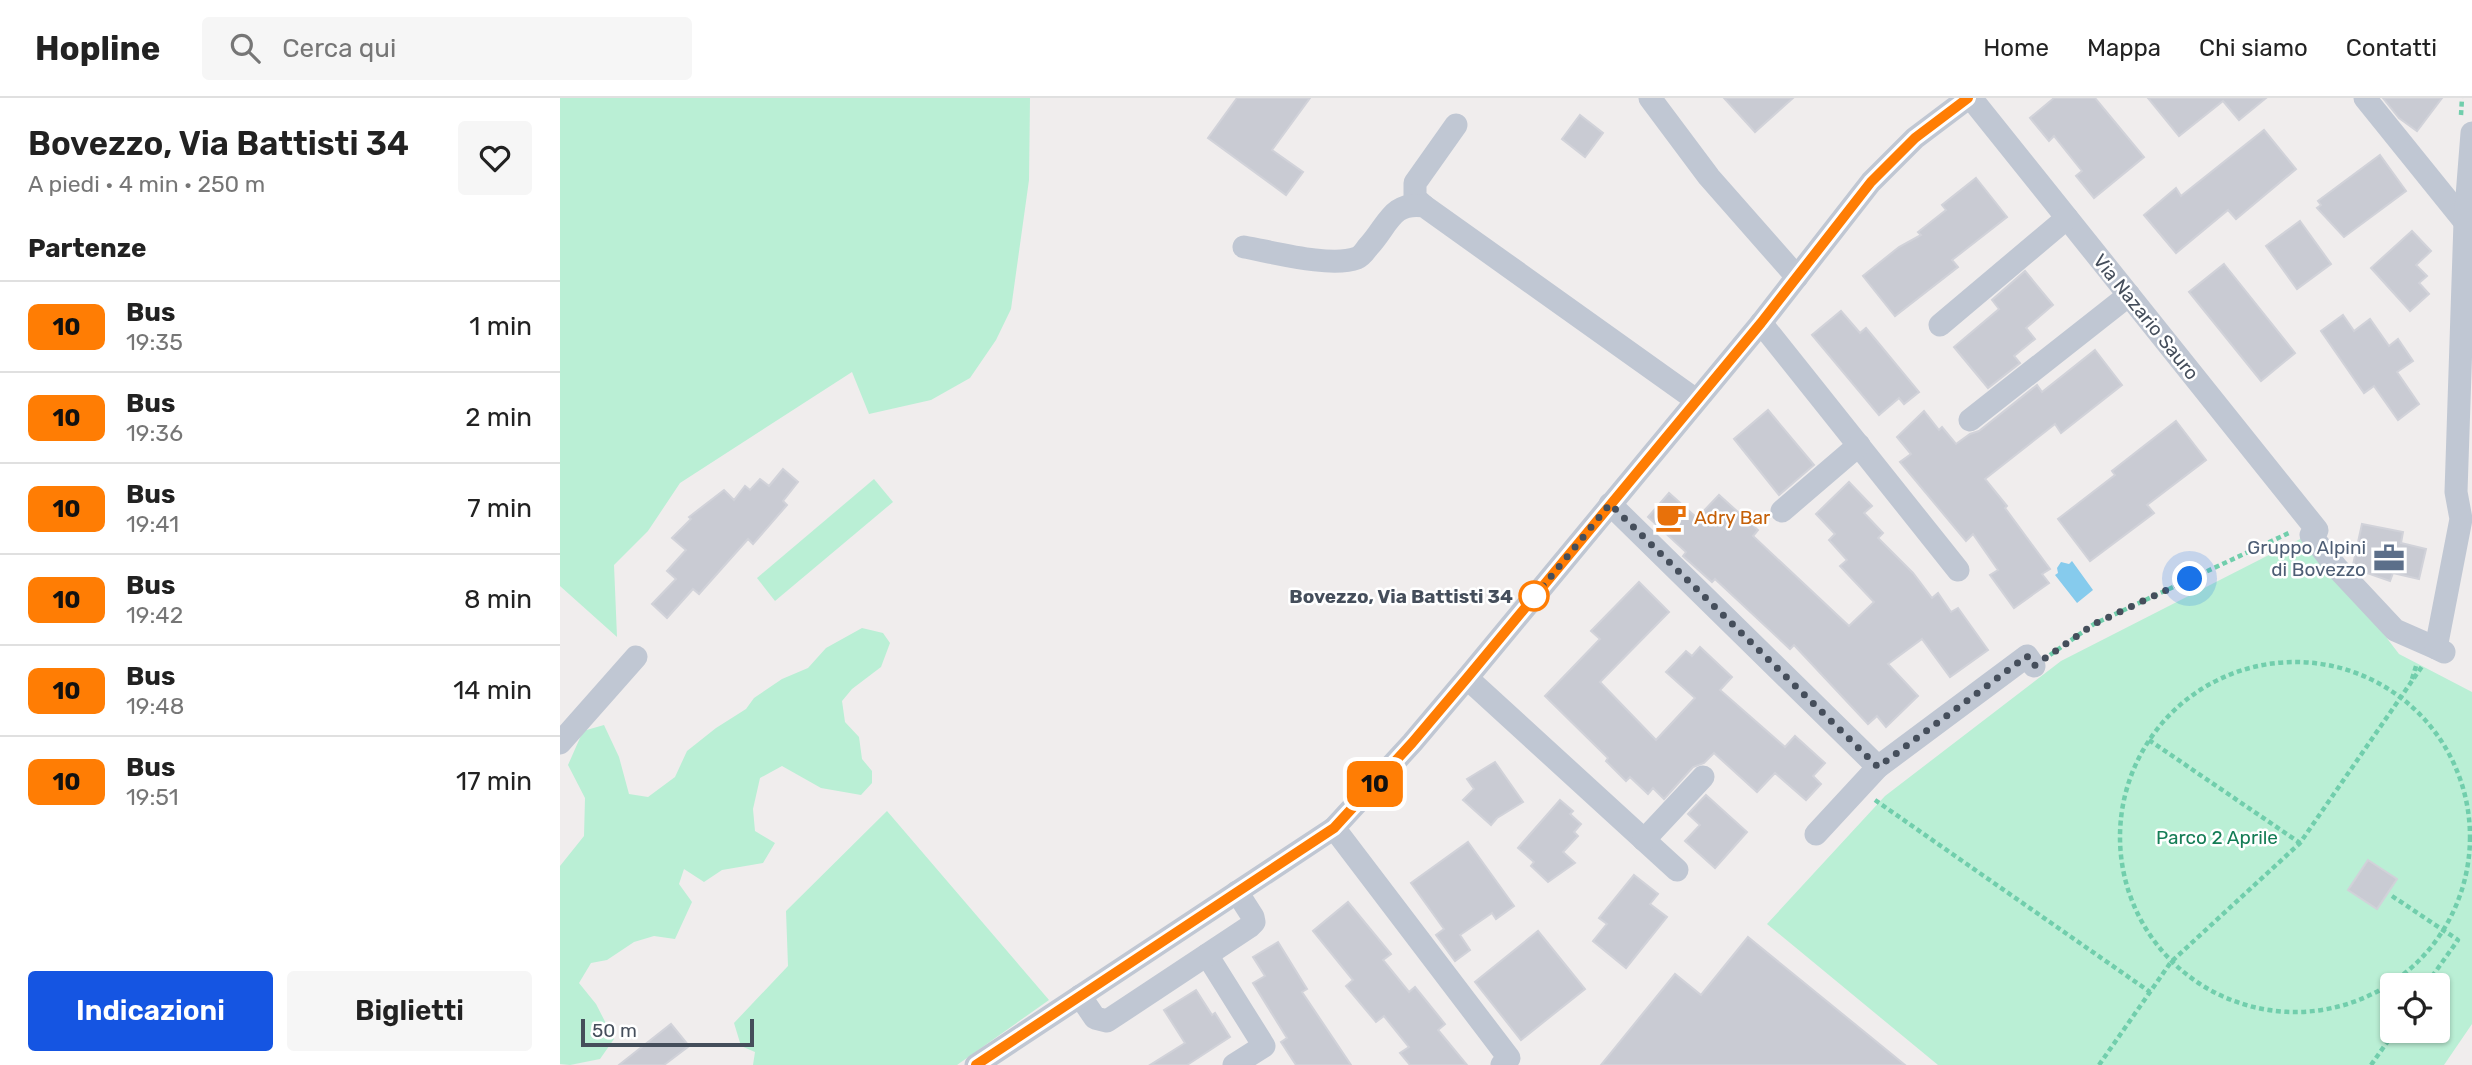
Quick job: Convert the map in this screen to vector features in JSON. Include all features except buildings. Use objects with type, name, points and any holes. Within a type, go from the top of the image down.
[{"type":"street","points":[[1650,98],[1709,177],[1797,277]]},
{"type":"street","points":[[976,1065],[1334,828],[1467,678],[1761,323],[1871,182],[1915,138],[1970,98]]},
{"type":"street","name":"Via Nazario Sauro","points":[[1970,98],[2129,295],[2311,529],[2337,568],[2395,630],[2440,650]]},
{"type":"street","points":[[2365,98],[2465,222]]},
{"type":"street","points":[[1456,125],[1415,183],[1415,198],[1696,400]]},
{"type":"street","points":[[2440,650],[2449,590],[2466,523],[2456,492],[2465,222],[2472,133]]},
{"type":"street","points":[[1244,247],[1338,262],[1360,257],[1380,235],[1393,213],[1409,204],[1424,206]]},
{"type":"street","points":[[1940,325],[2067,218]]},
{"type":"street","points":[[1970,420],[2129,295]]},
{"type":"street","points":[[1761,323],[1958,570]]},
{"type":"street","points":[[1782,511],[1859,445]]},
{"type":"street","points":[[1610,504],[1878,767]]},
{"type":"street","points":[[1816,834],[1878,767],[2027,656],[2034,666]]},
{"type":"street","points":[[560,743],[636,657]]},
{"type":"street","points":[[1467,678],[1677,870]]},
{"type":"street","points":[[1644,840],[1703,776]]},
{"type":"street","points":[[1334,828],[1509,1058],[1502,1065]]},
{"type":"street","points":[[1080,996],[1095,1018],[1107,1021],[1207,955],[1254,922],[1237,892]]},
{"type":"street","points":[[1207,955],[1264,1046],[1234,1065]]},
{"type":"path","points":[[2034,666],[2094,624],[2311,529]]},
{"type":"path","points":[[2099,1065],[2171,962],[2300,843],[2401,697],[2440,650]]},
{"type":"path","points":[[2285,662],[2317,662],[2372,679],[2401,697],[2433,728],[2460,775],[2471,833],[2468,864],[2458,904],[2443,931],[2409,971],[2365,999],[2326,1011],[2290,1014],[2257,1010],[2229,1001],[2197,984],[2171,962],[2149,936],[2131,902],[2122,868],[2119,829],[2126,788],[2148,740],[2185,700],[2220,678],[2250,667],[2285,662]]},
{"type":"path","points":[[2148,740],[2300,843]]},
{"type":"path","points":[[1860,789],[2150,992]]},
{"type":"path","points":[[2392,896],[2458,940],[2435,973]]},
{"type":"path","points":[[2371,1065],[2387,1043]]},
{"type":"green space","points":[[560,98],[1030,98],[1029,180],[1011,309],[996,340],[970,378],[931,400],[869,414],[852,372],[680,483],[648,531],[614,565],[617,637],[560,586]]},
{"type":"green space","points":[[874,479],[893,502],[775,601],[757,578]]},
{"type":"green space","name":"Parco 2 Aprile","points":[[2308,535],[2399,654],[2472,692],[2472,1024],[2444,1065],[1938,1065],[1767,924],[1885,796],[2061,661]]},
{"type":"green space","points":[[862,628],[883,633],[890,643],[881,667],[852,689],[842,701],[845,722],[859,737],[862,759],[872,771],[872,783],[861,795],[821,788],[782,766],[760,778],[753,809],[755,831],[775,843],[763,863],[722,870],[704,882],[684,869],[679,884],[692,902],[675,939],[654,936],[634,942],[607,960],[591,963],[579,983],[596,1004],[614,1039],[600,1059],[570,1065],[560,1064],[560,866],[584,836],[585,798],[568,765],[583,731],[604,725],[619,757],[629,794],[648,797],[675,777],[687,751],[716,728],[746,709],[754,698],[782,679],[808,668],[826,648]]},
{"type":"green space","points":[[887,811],[1049,1000],[957,1065],[753,1065],[755,1052],[741,1046],[734,1023],[788,966],[786,911]]},
{"type":"water","points":[[2072,561],[2093,590],[2077,603],[2055,575],[2061,562],[2069,564]]},
{"type":"bus line","name":"10","points":[[976,1065],[1334,828],[1467,678],[1761,323],[1871,182],[1915,138],[1968,98]]},
{"type":"place","name":"Adry Bar","points":[[1671,517]]},
{"type":"place","name":"Gruppo Alpini di Bovezzo","points":[[2389,558]]},
{"type":"place","name":"Bovezzo, Via Battisti 34","points":[[1534,596]]},
{"type":"route","points":[[1534,596],[1531,601],[1610,504],[1878,767],[2027,656],[2034,666],[2094,624],[2190,579]]}]
